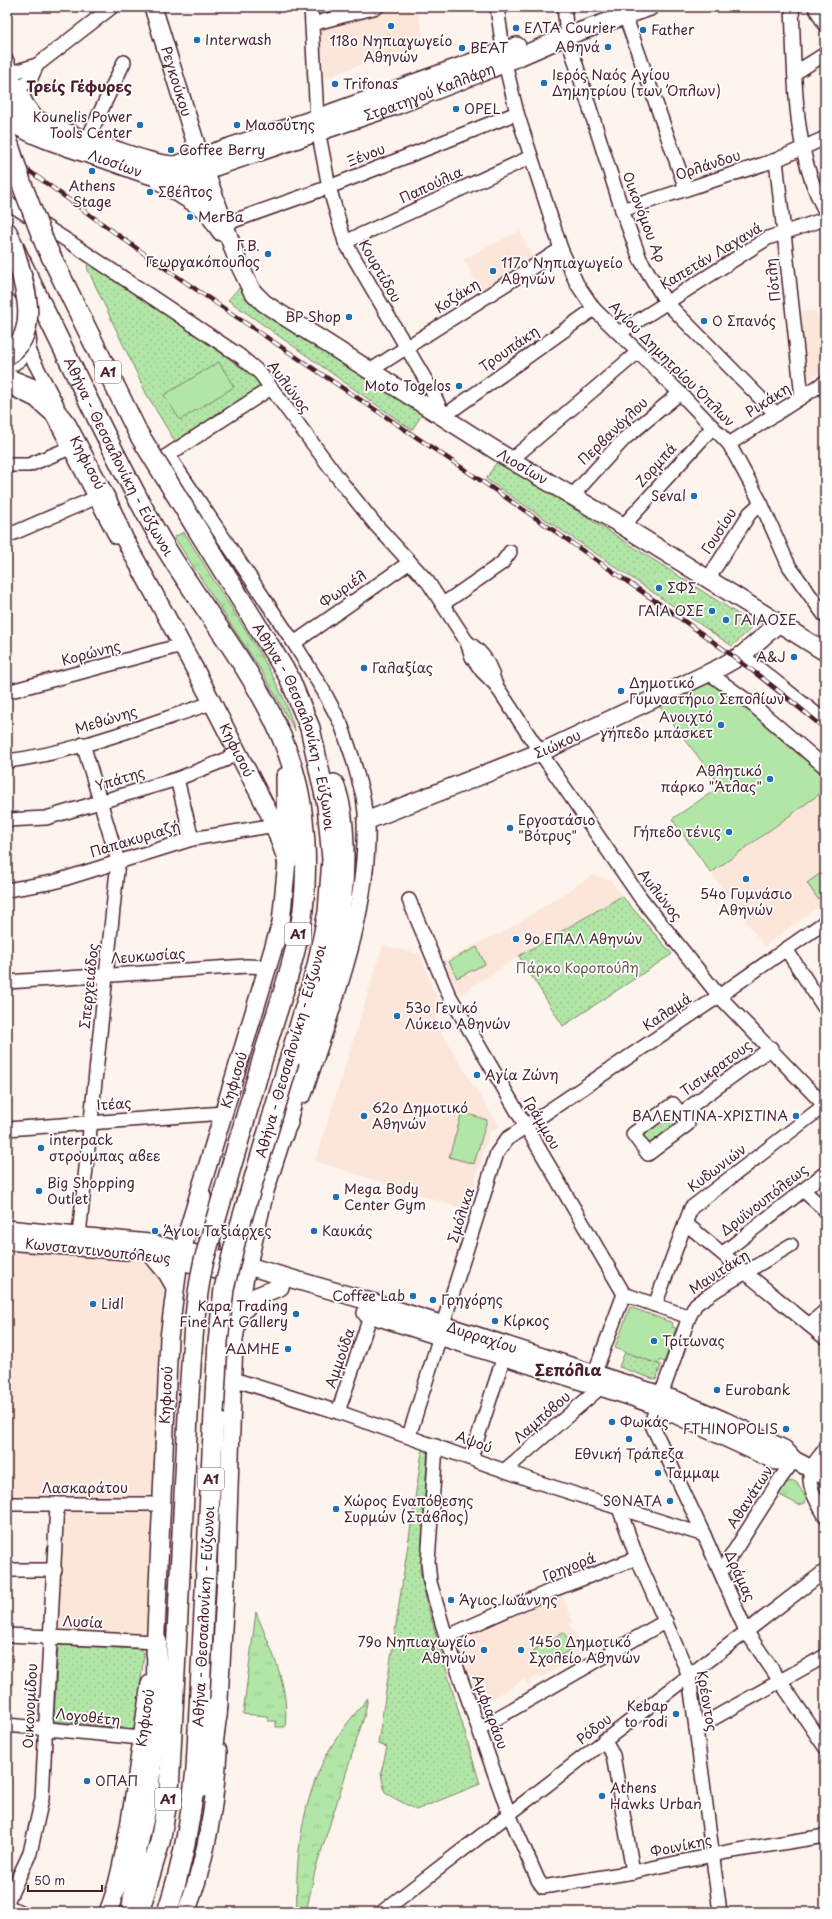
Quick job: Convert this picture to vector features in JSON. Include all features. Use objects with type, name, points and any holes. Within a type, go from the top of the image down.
[{"type":"highway","name":"Αθήνα - Θεσσαλονίκη - Εύζωνοι","points":[[14,134],[23,188],[45,244],[138,434],[199,517],[289,677],[310,728],[327,805],[332,859],[328,912],[317,966],[236,1239],[224,1289],[218,1342],[199,1738],[190,1822],[179,1874],[167,1912]]},
{"type":"highway","name":"Αθήνα - Θεσσαλονίκη - Εύζωνοι","points":[[10,239],[111,446],[162,542],[241,662],[265,702],[292,768],[302,810],[306,859],[302,910],[292,960],[211,1233],[198,1286],[192,1338],[176,1682],[169,1791],[166,1818],[154,1866],[139,1912]]},
{"type":"highway","points":[[7,355],[16,348],[20,340],[26,326],[28,311],[26,292],[10,239]]},
{"type":"highway","points":[[283,1135],[329,972],[338,930],[344,888],[344,845],[341,810],[330,771],[310,728]]},
{"type":"highway","points":[[280,736],[287,783],[287,861]]},
{"type":"highway","points":[[132,1912],[137,1849],[148,1800],[155,1724],[157,1642]]},
{"type":"highway","points":[[190,1822],[206,1779],[212,1754],[218,1704]]},
{"type":"main road","name":"Ρεγκούκου","points":[[152,7],[200,168]]},
{"type":"main road","name":"Στρατηγού Καλλάρη","points":[[200,168],[319,125],[398,106],[504,57],[566,31],[623,11],[650,7]]},
{"type":"main road","name":"Λιοσίων","points":[[13,105],[36,119],[87,140],[166,164],[200,168]]},
{"type":"main road","name":"Λιοσίων","points":[[13,105],[14,134],[40,138],[147,175],[176,179],[200,168]]},
{"type":"main road","name":"Λιοσίων","points":[[200,168],[198,195],[238,262],[252,291],[264,303],[511,460],[623,526],[779,623],[824,649]]},
{"type":"main road","name":"Λιοσίων","points":[[200,168],[225,224],[238,262]]},
{"type":"main road","points":[[147,175],[184,195],[207,211]]},
{"type":"main road","points":[[7,302],[23,326],[27,336],[28,349],[7,365]]},
{"type":"main road","points":[[7,377],[34,388],[47,399],[60,420]]},
{"type":"main road","name":"Κηφισού","points":[[60,420],[108,503],[124,538],[180,646],[237,750],[274,825],[287,861],[280,923],[180,1255],[171,1325],[157,1642],[141,1738],[136,1792],[114,1899],[108,1912]]},
{"type":"main road","name":"Σιώκου","points":[[366,821],[540,752],[709,673],[742,655],[779,623]]},
{"type":"main road","points":[[186,1912],[193,1895],[204,1850],[214,1800],[218,1753],[218,1704],[226,1576],[234,1339],[262,1203],[283,1135],[301,1099],[333,1006],[348,950],[365,875],[366,821]]},
{"type":"main road","points":[[202,1182],[203,1221],[209,1240],[220,1259]]},
{"type":"main road","points":[[171,1325],[183,1288],[188,1282],[220,1259],[262,1203]]},
{"type":"main road","points":[[175,1287],[150,1249],[173,1234],[191,1216]]},
{"type":"main road","name":"Κωνσταντινουπόλεως","points":[[7,1229],[79,1235],[180,1255]]},
{"type":"main road","points":[[239,1315],[257,1296],[281,1281],[263,1257],[256,1233]]},
{"type":"main road","name":"Κωνσταντινουπόλεως","points":[[7,1241],[150,1249]]},
{"type":"main road","points":[[180,1255],[220,1259],[247,1271]]},
{"type":"main road","points":[[180,1255],[206,1268],[247,1271]]},
{"type":"main road","points":[[206,1268],[218,1282],[226,1298],[234,1339]]},
{"type":"main road","name":"Δυρραχίου","points":[[247,1271],[442,1330],[725,1421],[784,1449],[794,1460],[818,1472]]},
{"type":"main road","name":"Δυρραχίου","points":[[281,1281],[371,1314],[442,1330],[504,1356],[598,1380]]},
{"type":"street","points":[[13,105],[31,78],[37,65],[112,7]]},
{"type":"street","name":"Κουρτίδου","points":[[311,7],[319,125],[329,187],[345,242],[432,391],[444,416]]},
{"type":"street","points":[[312,24],[377,7]]},
{"type":"street","name":"Αγίου Δημητρίου Όπλων","points":[[497,7],[504,57],[517,113],[561,249],[577,284],[594,309],[680,393],[729,444],[761,503],[789,566],[825,616]]},
{"type":"street","name":"Οικονόμου Αρ","points":[[564,7],[566,31],[622,210],[640,259],[666,302],[776,414]]},
{"type":"street","points":[[792,7],[795,74],[803,148],[810,175],[825,211]]},
{"type":"street","points":[[815,7],[825,25]]},
{"type":"street","points":[[623,11],[686,189]]},
{"type":"street","points":[[795,74],[825,54]]},
{"type":"street","points":[[87,140],[124,62]]},
{"type":"street","points":[[13,105],[9,69],[37,65]]},
{"type":"street","name":"Ξένου","points":[[225,224],[329,187],[517,113]]},
{"type":"street","name":"Ορλάνδου","points":[[622,210],[776,160],[825,138]]},
{"type":"street","name":"Παπούλια","points":[[345,242],[531,157]]},
{"type":"street","name":"Πότλη","points":[[776,160],[802,397]]},
{"type":"street","name":"Αυλώνος","points":[[7,202],[240,356],[260,372],[342,483],[428,582],[467,642],[472,656],[482,671],[495,684],[640,897],[719,996],[825,1105]]},
{"type":"street","name":"Καπετάν Λαχανά","points":[[619,333],[768,238],[825,219]]},
{"type":"street","name":"Κοζάκη","points":[[371,370],[561,249]]},
{"type":"street","name":"Κηφισού","points":[[7,309],[28,349],[60,420],[70,448],[95,498],[180,646]]},
{"type":"street","name":"Τρουπάκη","points":[[444,416],[594,309]]},
{"type":"street","points":[[7,339],[12,330],[12,321]]},
{"type":"street","points":[[511,460],[638,352]]},
{"type":"street","name":"Ρικάκη","points":[[729,444],[825,382]]},
{"type":"street","points":[[7,386],[35,400],[60,420]]},
{"type":"street","points":[[271,388],[168,455],[199,517],[294,643],[323,690],[341,724],[363,796],[366,821]]},
{"type":"street","name":"Περβανόγλου","points":[[572,496],[600,463],[624,439],[680,393]]},
{"type":"street","name":"Ζορμπά","points":[[623,526],[713,427]]},
{"type":"street","points":[[7,465],[29,465],[70,448]]},
{"type":"street","points":[[7,536],[95,498]]},
{"type":"street","name":"Γουσίου","points":[[708,579],[750,513],[761,503]]},
{"type":"street","points":[[443,604],[502,563],[510,552]]},
{"type":"street","name":"Φωριέλ","points":[[294,643],[410,562]]},
{"type":"street","name":"Κορώνης","points":[[7,692],[180,646]]},
{"type":"street","points":[[742,655],[825,721]]},
{"type":"street","points":[[709,673],[753,705],[825,767]]},
{"type":"street","name":"Μεθώνης","points":[[7,761],[45,754],[83,744],[212,703]]},
{"type":"street","name":"Σπερχειάδος","points":[[79,1235],[118,861],[83,744]]},
{"type":"street","name":"Υπάτης","points":[[7,820],[46,818],[177,779],[225,760],[237,750]]},
{"type":"street","points":[[177,779],[192,839]]},
{"type":"street","name":"Παπακυριαζή","points":[[7,890],[54,882],[192,839],[274,825]]},
{"type":"street","name":"Γράμμου","points":[[409,900],[448,993],[624,1294]]},
{"type":"street","name":"Καλαμά","points":[[526,1127],[825,922]]},
{"type":"street","points":[[786,949],[825,1009]]},
{"type":"street","name":"Λευκωσίας","points":[[7,982],[247,966],[267,967]]},
{"type":"street","name":"Τισικρατους","points":[[680,1114],[771,1048]]},
{"type":"street","name":"Κυδωνιών","points":[[655,1305],[691,1208],[825,1105]]},
{"type":"street","name":"Ιτέας","points":[[7,1128],[224,1113]]},
{"type":"street","name":"Σμόλικα","points":[[410,1436],[497,1153],[507,1139],[526,1127]]},
{"type":"street","name":"Δρυϊνουπόλεως","points":[[723,1253],[825,1173]]},
{"type":"street","points":[[803,1190],[825,1210]]},
{"type":"street","points":[[685,1223],[825,1338]]},
{"type":"street","name":"Μανιτάκη","points":[[658,1400],[689,1317],[696,1304],[790,1246]]},
{"type":"street","points":[[598,1380],[624,1294],[689,1317]]},
{"type":"street","points":[[809,1325],[825,1311]]},
{"type":"street","name":"Αμμούδα","points":[[338,1412],[371,1314]]},
{"type":"street","points":[[471,1458],[504,1356]]},
{"type":"street","name":"Αψού","points":[[233,1379],[338,1412],[504,1470],[704,1535]]},
{"type":"street","name":"Λαμπόβου","points":[[504,1470],[598,1380]]},
{"type":"street","name":"Δράμας","points":[[658,1400],[651,1423],[721,1572],[746,1631],[825,1747]]},
{"type":"street","name":"Αμφιαράου","points":[[436,1446],[428,1562],[430,1582],[446,1637],[480,1728],[509,1814],[538,1880],[543,1887]]},
{"type":"street","points":[[825,1449],[818,1472],[811,1486],[825,1516]]},
{"type":"street","name":"Αθανάτων","points":[[721,1572],[776,1485],[794,1460]]},
{"type":"street","name":"Λασκαράτου","points":[[7,1504],[163,1504]]},
{"type":"street","name":"Οικονομίδου","points":[[7,1902],[30,1853],[42,1799],[58,1504]]},
{"type":"street","name":"Κρέοντος","points":[[619,1508],[637,1558],[666,1620],[689,1675],[720,1912]]},
{"type":"street","name":"Γρηγορά","points":[[446,1637],[550,1591],[637,1558]]},
{"type":"street","points":[[7,1570],[55,1570]]},
{"type":"street","name":"Ρόδου","points":[[382,1912],[825,1570]]},
{"type":"street","points":[[480,1728],[666,1620]]},
{"type":"street","name":"Λυσία","points":[[7,1635],[157,1642]]},
{"type":"street","points":[[696,1728],[825,1656]]},
{"type":"street","name":"Λογοθέτη","points":[[7,1725],[141,1738]]},
{"type":"street","points":[[604,1740],[613,1755],[633,1872]]},
{"type":"street","name":"Φοινίκης","points":[[543,1887],[633,1872],[713,1855],[825,1836]]},
{"type":"street","points":[[7,1906],[20,1912]]},
{"type":"shaded area","points":[[402,7],[416,7],[426,45],[362,64],[324,79],[321,28]]},
{"type":"shaded area","name":"117ο Νηπιαγωγείο Αθηνών","points":[[520,231],[534,260],[482,291],[463,259]]},
{"type":"shaded area","points":[[816,311],[822,331],[825,330],[825,369],[810,379],[803,377],[796,312]]},
{"type":"shaded area","points":[[825,790],[825,902],[764,946],[711,873]]},
{"type":"shaded area","name":"9ο ΕΠΑΛ Αθηνών","points":[[593,875],[611,880],[622,896],[533,947],[456,997],[455,994],[458,991],[455,983],[451,984],[441,962],[498,933],[499,935]]},
{"type":"shaded area","points":[[383,945],[420,954],[440,1007],[435,1022],[499,1127],[489,1133],[467,1210],[315,1161]]},
{"type":"shaded area","points":[[7,1248],[146,1257],[167,1287],[150,1638],[55,1634],[64,1503],[7,1502]]},
{"type":"shaded area","name":"145ο Δημοτικό Σχολείο Αθηνών","points":[[561,1592],[573,1622],[569,1624],[586,1651],[542,1677],[540,1675],[529,1681],[531,1684],[528,1686],[524,1679],[480,1706],[469,1681],[471,1680],[469,1673],[467,1674],[454,1640],[491,1623],[494,1625],[501,1623],[499,1619]]},
{"type":"green space","points":[[92,262],[252,375],[264,391],[177,445],[147,395],[88,270],[87,263]]},
{"type":"green space","points":[[239,288],[251,303],[265,314],[366,375],[371,386],[382,388],[423,413],[412,430],[228,300]]},
{"type":"green space","points":[[219,362],[234,387],[180,420],[164,395]]},
{"type":"green space","points":[[498,460],[755,625],[732,646],[486,479]]},
{"type":"green space","points":[[184,532],[271,673],[285,701],[295,731],[264,675],[174,537]]},
{"type":"green space","name":"Αθλητικό πάρκο \"Άτλας\"","points":[[714,681],[825,772],[825,790],[711,873],[672,819],[721,786],[659,706]]},
{"type":"green space","points":[[825,870],[825,894],[818,899],[807,883]]},
{"type":"green space","name":"Πάρκο Κοροπούλη","points":[[622,896],[672,954],[563,1026],[519,956]]},
{"type":"green space","points":[[477,947],[485,964],[457,978],[449,961]]},
{"type":"green space","points":[[671,1111],[681,1124],[649,1148],[640,1135]]},
{"type":"green space","points":[[462,1112],[487,1120],[474,1164],[449,1157]]},
{"type":"green space","points":[[630,1307],[673,1323],[672,1327],[676,1328],[664,1362],[660,1360],[658,1364],[615,1348]]},
{"type":"green space","points":[[625,1352],[661,1365],[656,1380],[619,1367]]},
{"type":"green space","points":[[423,1445],[428,1447],[420,1571],[427,1604],[480,1784],[416,1810],[385,1793],[381,1773],[387,1747],[378,1744]]},
{"type":"green space","points":[[794,1481],[797,1483],[806,1498],[805,1503],[799,1505],[776,1493],[784,1483]]},
{"type":"green space","points":[[256,1612],[273,1654],[282,1682],[286,1712],[285,1727],[276,1727],[276,1721],[268,1721],[267,1716],[243,1714]]},
{"type":"green space","points":[[563,1632],[573,1648],[543,1667],[533,1651]]},
{"type":"green space","points":[[58,1645],[141,1649],[144,1652],[136,1729],[54,1721]]},
{"type":"green space","points":[[368,1698],[364,1717],[315,1871],[306,1912],[297,1912],[297,1874],[301,1834],[310,1796],[316,1778],[333,1743]]},
{"type":"railway","points":[[7,155],[175,275],[469,472],[665,607],[763,678],[825,729]]},
{"type":"place","name":"118ο Νηπιαγωγείο Αθηνών","points":[[391,26]]},
{"type":"place","name":"ΕΛΤΑ Courier","points":[[516,28]]},
{"type":"place","name":"Father","points":[[643,30]]},
{"type":"place","name":"Interwash","points":[[197,40]]},
{"type":"place","name":"Αθηνά","points":[[608,47]]},
{"type":"place","name":"ΒΕΑΤ","points":[[462,48]]},
{"type":"place","name":"Ιερός Ναός Αγίου Δημητρίου (των Όπλων)","points":[[544,83]]},
{"type":"place","name":"Trifonas","points":[[335,84]]},
{"type":"place","name":"OPEL","points":[[456,109]]},
{"type":"place","name":"Kounelis Power Tools Center","points":[[140,125]]},
{"type":"place","name":"Μασούτης","points":[[237,125]]},
{"type":"place","name":"Coffee Berry","points":[[171,150]]},
{"type":"place","name":"Athens Stage","points":[[92,171]]},
{"type":"place","name":"Σβέλτος","points":[[150,192]]},
{"type":"place","name":"MerBa","points":[[190,217]]},
{"type":"place","name":"Γ.Β. Γεωργακόπουλος","points":[[268,254]]},
{"type":"place","name":"117ο Νηπιαγωγείο Αθηνών","points":[[493,271]]},
{"type":"place","name":"BP Shop","points":[[349,317]]},
{"type":"place","name":"Ο Σπανός","points":[[704,321]]},
{"type":"place","name":"Moto Togelos","points":[[459,386]]},
{"type":"place","name":"Seval","points":[[694,496]]},
{"type":"place","name":"ΣΦΣ","points":[[659,588]]},
{"type":"place","name":"ΓΑΙΑ ΟΣΕ","points":[[712,611]]},
{"type":"place","name":"ΓΑΙΑΟΣΕ","points":[[726,620]]},
{"type":"place","name":"A&J","points":[[794,657]]},
{"type":"place","name":"Γαλαξίας","points":[[364,668]]},
{"type":"place","name":"Δημοτικό Γυμναστήριο Σεπολίων","points":[[621,691]]},
{"type":"place","name":"Ανοιχτό γήπεδο μπάσκετ","points":[[721,725]]},
{"type":"place","name":"Αθλητικό πάρκο \"Άτλας\"","points":[[770,779]]},
{"type":"place","name":"Εργοστάσιο \"Βότρυς\"","points":[[510,828]]},
{"type":"place","name":"Γήπεδο τένις","points":[[729,832]]},
{"type":"place","name":"54ο Γυμνάσιο Αθηνών","points":[[746,879]]},
{"type":"place","name":"9ο ΕΠΑΛ Αθηνών","points":[[516,939]]},
{"type":"place","name":"53ο Γενικό Λύκειο Αθηνών","points":[[397,1016]]},
{"type":"place","name":"Αγία Ζώνη","points":[[477,1075]]},
{"type":"place","name":"62ο Δημοτικό Αθηνών","points":[[364,1116]]},
{"type":"place","name":"ΒΑΛΕΝΤΙΝΑ-ΧΡΙΣΤΙΝΑ","points":[[796,1116]]},
{"type":"place","name":"interpack στρουμπας αβεε","points":[[41,1148]]},
{"type":"place","name":"Big Shopping Outlet","points":[[39,1191]]},
{"type":"place","name":"Mega Body Center Gym","points":[[336,1197]]},
{"type":"place","name":"Άγιοι Ταξιάρχες","points":[[155,1231]]},
{"type":"place","name":"Καυκάς","points":[[314,1231]]},
{"type":"place","name":"Coffee Lab","points":[[413,1296]]},
{"type":"place","name":"Γρηγόρης","points":[[433,1300]]},
{"type":"place","name":"Lidl","points":[[93,1304]]},
{"type":"place","name":"Kapa Trading Fine Art Gallery","points":[[296,1314]]},
{"type":"place","name":"Κίρκος","points":[[495,1321]]},
{"type":"place","name":"Τρίτωνας","points":[[654,1341]]},
{"type":"place","name":"ΑΔΜΗΕ","points":[[288,1349]]},
{"type":"place","name":"Eurobank","points":[[717,1390]]},
{"type":"place","name":"Φωκάς","points":[[612,1422]]},
{"type":"place","name":"FTHINOPOLIS","points":[[786,1429]]},
{"type":"place","name":"Εθνική Τράπεζα","points":[[629,1439]]},
{"type":"place","name":"Ταμμαμ","points":[[658,1473]]},
{"type":"place","name":"SONATA","points":[[670,1501]]},
{"type":"place","name":"Χώρος Εναπόθεσης Συρμών (Στάβλος)","points":[[336,1509]]},
{"type":"place","name":"Άγιος Ιωάννης","points":[[451,1600]]},
{"type":"place","name":"79ο Νηπιαγωγείο Αθηνών","points":[[484,1650]]},
{"type":"place","name":"145ο Δημοτικό Σχολείο Αθηνών","points":[[521,1650]]},
{"type":"place","name":"Kebap to rodi","points":[[676,1714]]},
{"type":"place","name":"ΟΠΑΠ","points":[[87,1781]]},
{"type":"place","name":"Athens Hawks Urban","points":[[602,1796]]},
{"type":"district","name":"Τρείς Γέφυρες","points":[[79,87]]},
{"type":"district","name":"Σεπόλια","points":[[568,1370]]}]
